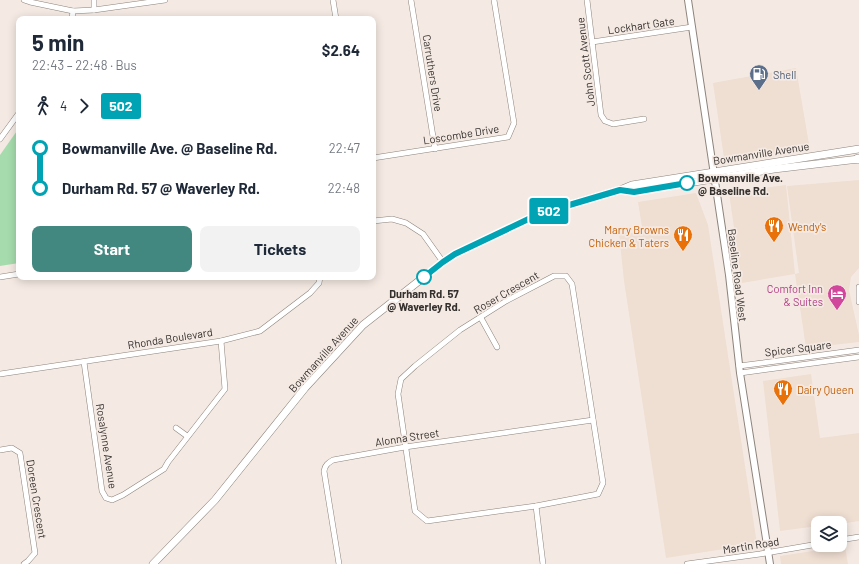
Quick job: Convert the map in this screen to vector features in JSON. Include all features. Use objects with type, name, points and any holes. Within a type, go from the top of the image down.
[{"type":"main road","name":"Bowmanville Avenue","points":[[153,564],[215,500],[306,388],[363,325],[443,262],[539,214],[620,190],[634,192],[714,175],[859,149]]},
{"type":"main road","name":"Bowmanville Avenue","points":[[714,175],[859,159]]},
{"type":"street","points":[[24,0],[73,11],[94,10],[165,0]]},
{"type":"street","points":[[94,0],[94,10]]},
{"type":"street","points":[[333,0],[336,16]]},
{"type":"street","name":"Carruthers Drive","points":[[411,0],[435,149]]},
{"type":"street","name":"Loscombe Drive","points":[[376,158],[508,137],[514,123],[494,0]]},
{"type":"street","name":"John Scott Avenue","points":[[587,0],[601,115],[605,121],[613,124],[644,120]]},
{"type":"street","name":"Baseline Road West","points":[[688,0],[729,275],[740,373],[770,564]]},
{"type":"street","points":[[72,16],[73,11]]},
{"type":"street","name":"Lockhart Gate","points":[[592,42],[692,27]]},
{"type":"street","points":[[0,139],[16,117]]},
{"type":"street","points":[[376,221],[392,219],[406,223],[423,234],[443,262]]},
{"type":"street","points":[[0,277],[16,274]]},
{"type":"street","name":"Roser Crescent","points":[[554,276],[566,276],[572,284],[593,420],[603,483],[598,494],[536,506],[427,522],[415,511],[398,394],[401,379],[460,330],[506,302],[554,276]]},
{"type":"street","name":"Rhonda Boulevard","points":[[0,374],[221,341],[260,331],[310,293],[319,283],[320,280]]},
{"type":"street","points":[[859,287],[859,302]]},
{"type":"street","points":[[481,318],[497,347]]},
{"type":"street","name":"Rosalynne Avenue","points":[[84,362],[102,491],[106,498],[112,500],[123,495],[164,469],[187,436],[225,389],[221,341]]},
{"type":"street","name":"Spicer Square","points":[[739,366],[859,350]]},
{"type":"street","name":"Spicer Square","points":[[740,373],[859,357]]},
{"type":"street","name":"Alonna Street","points":[[339,564],[325,467],[333,460],[405,447],[593,420]]},
{"type":"street","points":[[176,428],[187,436]]},
{"type":"street","name":"Doreen Crescent","points":[[0,450],[12,448],[20,453],[35,553],[28,562],[24,564]]},
{"type":"street","points":[[536,506],[543,564]]},
{"type":"street","points":[[847,539],[859,537]]},
{"type":"street","name":"Martin Road","points":[[687,564],[768,553],[811,545]]},
{"type":"shaded area","points":[[796,68],[810,150],[731,163],[724,158],[713,83]]},
{"type":"shaded area","points":[[859,180],[859,268],[851,277],[849,290],[859,335],[859,342],[806,348],[795,274],[799,273],[787,186]]},
{"type":"shaded area","points":[[786,185],[795,274],[742,283],[729,193]]},
{"type":"shaded area","points":[[696,193],[708,225],[757,544],[666,558],[624,281],[619,233],[643,233],[638,202]]},
{"type":"shaded area","points":[[811,374],[820,438],[859,433],[859,521],[847,523],[847,516],[811,516],[811,527],[780,531],[763,381]]},
{"type":"shaded area","points":[[811,551],[846,552],[848,564],[781,564],[780,556]]},
{"type":"green space","points":[[16,132],[16,263],[0,266],[0,155]]},
{"type":"bus line","name":"502","points":[[424,277],[455,254],[539,214],[620,190],[634,192],[687,183]]},
{"type":"place","name":"Shell","points":[[759,91]]},
{"type":"place","name":"Bowmanville Ave. @ Baseline Rd.","points":[[687,183]]},
{"type":"place","name":"Wendy's","points":[[774,243]]},
{"type":"place","name":"Marry Browns Chicken & Taters","points":[[683,252]]},
{"type":"place","name":"Durham Rd. 57 @ Waverley Rd.","points":[[424,277]]},
{"type":"place","name":"Comfort Inn & Suites","points":[[837,311]]},
{"type":"place","name":"Dairy Queen","points":[[783,406]]}]
